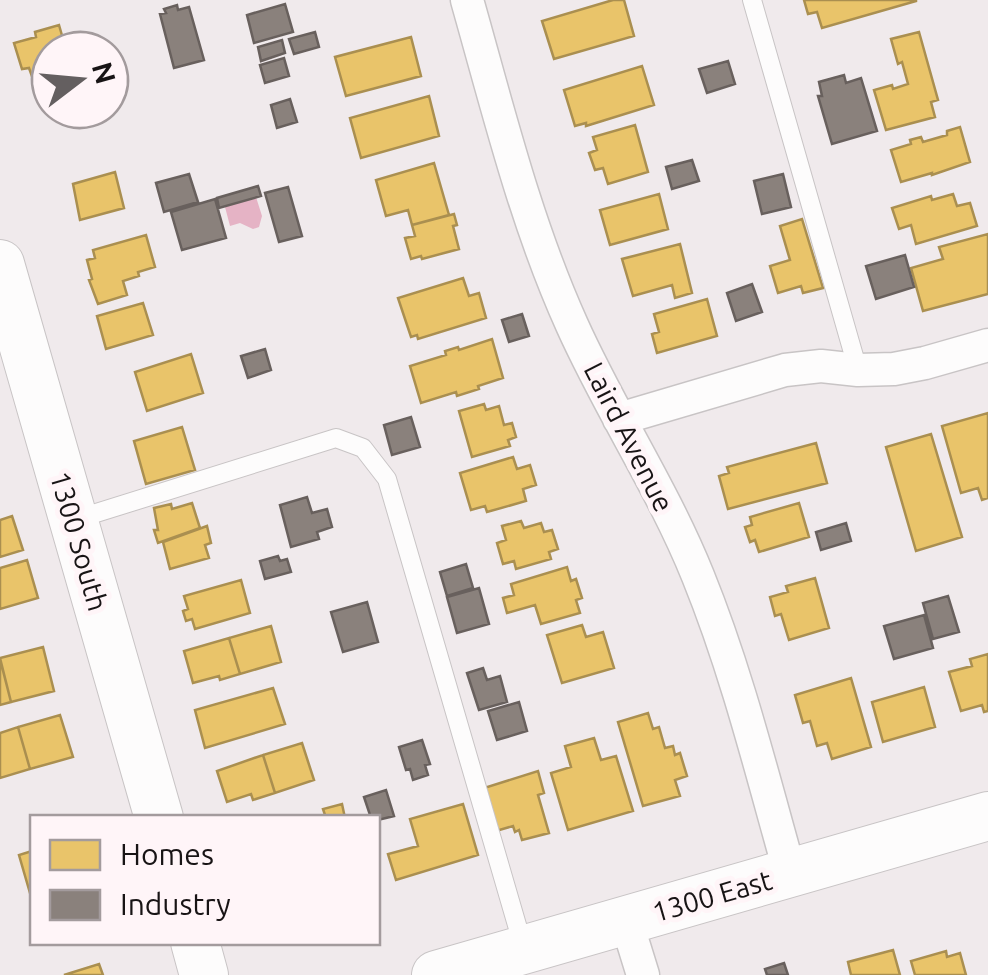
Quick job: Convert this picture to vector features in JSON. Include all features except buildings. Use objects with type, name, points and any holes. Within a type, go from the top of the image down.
[{"type":"street","name":"Laird Avenue","points":[[467,0],[529,216],[572,326],[684,543],[712,609],[790,873]]},
{"type":"street","name":"1300 South","points":[[0,264],[158,815]]},
{"type":"street","points":[[620,420],[764,374],[821,366],[858,370],[910,367],[988,345]]},
{"type":"street","name":"1300 East","points":[[436,975],[790,873],[986,824]]},
{"type":"street","points":[[626,920],[644,975]]},
{"type":"street","points":[[196,945],[204,975]]},
{"type":"lane","points":[[752,0],[858,370]]},
{"type":"lane","points":[[73,520],[336,438],[363,448],[387,478],[524,950]]},
{"type":"shaded area","points":[[256,197],[262,216],[259,227],[253,229],[240,223],[230,226],[225,207]]}]
